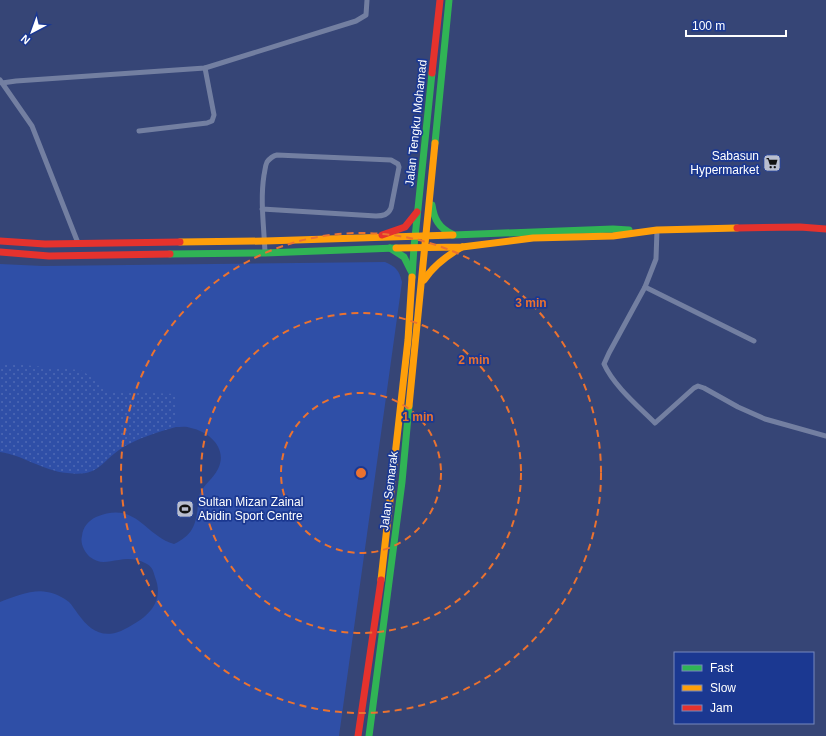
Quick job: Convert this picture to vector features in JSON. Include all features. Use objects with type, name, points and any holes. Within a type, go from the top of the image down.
[{"type":"main road","name":"Jalan Tengku Mohamad","points":[[414,247],[440,0]]},
{"type":"main road","name":"Jalan Tengku Mohamad","points":[[425,247],[449,0]]},
{"type":"main road","points":[[430,191],[435,220],[444,230],[454,235]]},
{"type":"main road","points":[[374,237],[405,227],[418,211]]},
{"type":"main road","points":[[0,241],[45,244],[265,241],[613,229],[653,231],[800,227],[826,229]]},
{"type":"main road","points":[[0,252],[49,256],[265,253],[414,247],[462,247],[533,238],[614,236],[653,231]]},
{"type":"main road","name":"Jalan Semarak","points":[[358,736],[381,582],[408,340],[414,247]]},
{"type":"main road","name":"Jalan Semarak","points":[[369,736],[402,482],[425,247]]},
{"type":"main road","points":[[422,282],[437,262],[446,255],[462,247]]},
{"type":"main road","points":[[390,248],[404,257],[409,265],[412,275]]},
{"type":"street","points":[[1,82],[206,68],[356,21],[366,14],[367,0]]},
{"type":"street","points":[[140,131],[207,123],[212,120],[214,115],[206,68]]},
{"type":"street","points":[[1,82],[32,126],[78,243]]},
{"type":"street","points":[[262,209],[376,216],[385,215],[388,214],[391,208],[399,167],[391,160],[272,156],[266,165],[262,190],[262,209],[265,253]]},
{"type":"street","points":[[653,231],[656,259],[645,287],[604,364],[608,373],[617,384],[655,423],[698,386],[765,419],[826,436]]},
{"type":"street","points":[[645,287],[754,341]]},
{"type":"shaded area","name":"Sultan Mizan Zainal Abidin Sport Centre","points":[[385,262],[396,269],[402,282],[339,736],[0,736],[0,264],[43,266]]},
{"type":"shaded area","points":[[0,363],[80,370],[107,391],[176,394],[176,427],[128,444],[98,468],[86,473],[78,474],[58,472],[17,456],[0,452]]},
{"type":"shaded area","points":[[176,427],[189,427],[205,433],[215,442],[221,455],[218,469],[199,495],[195,524],[189,533],[174,544],[164,540],[139,521],[121,513],[110,513],[96,517],[88,522],[83,530],[83,547],[90,557],[97,561],[104,562],[132,559],[147,564],[151,567],[158,587],[158,596],[151,610],[145,616],[130,627],[121,631],[107,634],[91,628],[69,602],[53,593],[41,591],[29,593],[0,602],[0,452],[17,456],[58,472],[78,474],[86,473],[98,468],[128,444]]},
{"type":"traffic: fast","points":[[435,143],[449,0]]},
{"type":"traffic: fast","points":[[412,277],[432,73]]},
{"type":"traffic: fast","points":[[432,205],[434,215],[440,226],[452,234]]},
{"type":"traffic: fast","points":[[453,235],[613,229],[629,230]]},
{"type":"traffic: fast","points":[[390,248],[404,257],[411,271]]},
{"type":"traffic: fast","points":[[170,254],[265,253],[396,248]]},
{"type":"traffic: fast","points":[[369,736],[402,482],[409,406]]},
{"type":"traffic: slow","points":[[409,406],[435,143]]},
{"type":"traffic: slow","points":[[396,248],[462,247],[533,238],[613,236],[657,230],[737,228]]},
{"type":"traffic: slow","points":[[180,242],[453,235]]},
{"type":"traffic: slow","points":[[424,280],[441,261],[462,247]]},
{"type":"traffic: slow","points":[[381,580],[408,340],[412,277]]},
{"type":"traffic: jam","points":[[432,73],[440,0]]},
{"type":"traffic: jam","points":[[382,235],[405,227],[417,212]]},
{"type":"traffic: jam","points":[[737,228],[800,227],[826,229]]},
{"type":"traffic: jam","points":[[0,241],[45,244],[180,242]]},
{"type":"traffic: jam","points":[[0,252],[49,256],[170,254]]},
{"type":"traffic: jam","points":[[358,736],[381,580]]},
{"type":"place","name":"Sabasun Hypermarket","points":[[772,163]]},
{"type":"place","name":"Sultan Mizan Zainal Abidin Sport Centre","points":[[185,509]]}]
